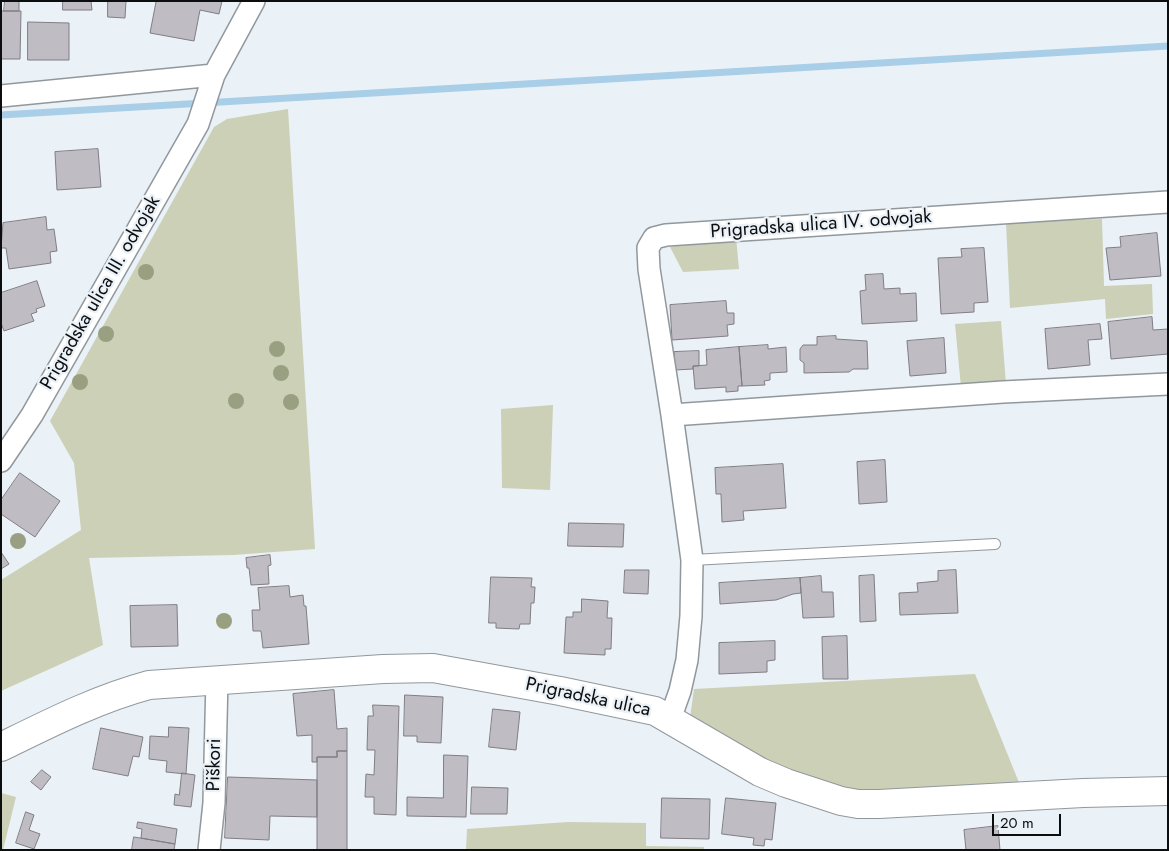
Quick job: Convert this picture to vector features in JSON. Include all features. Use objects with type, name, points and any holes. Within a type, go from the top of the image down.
[{"type":"main road","name":"Prigradska ulica","points":[[1,747],[91,704],[149,685],[383,669],[433,668],[617,702],[655,711],[768,776],[814,794],[858,804],[1083,793],[1168,791]]},
{"type":"street","name":"Prigradska ulica III. odvojak","points":[[1,461],[32,415],[198,124],[212,83],[254,1]]},
{"type":"street","points":[[1,96],[212,83]]},
{"type":"street","name":"Prigradska ulica IV. odvojak","points":[[670,718],[680,691],[687,660],[691,616],[692,560],[649,269],[648,248],[654,238],[666,235],[1168,202]]},
{"type":"street","points":[[672,415],[1003,392],[1168,384]]},
{"type":"street","name":"Piškori","points":[[209,850],[214,803],[217,679]]},
{"type":"lane","points":[[692,560],[995,544]]},
{"type":"green space","points":[[288,109],[315,549],[233,555],[89,558],[103,645],[1,691],[1,580],[81,530],[74,463],[50,421],[214,127],[227,119]]},
{"type":"green space","points":[[1102,219],[1104,286],[1152,284],[1153,314],[1106,319],[1105,299],[1010,308],[1006,222]]},
{"type":"green space","points":[[736,237],[739,269],[683,272],[670,247],[690,242]]},
{"type":"green space","points":[[1001,321],[1006,384],[961,387],[955,324]]},
{"type":"green space","points":[[553,405],[550,490],[502,488],[501,409]]},
{"type":"green space","points":[[975,674],[1020,785],[856,792],[810,783],[748,754],[690,718],[694,689]]},
{"type":"green space","points":[[1,793],[16,797],[3,850],[1,850]]},
{"type":"green space","points":[[568,822],[646,823],[646,846],[704,847],[704,850],[466,850],[467,829]]},
{"type":"building","points":[[5,1],[19,1],[19,11],[4,11]]},
{"type":"building","points":[[63,1],[91,1],[92,10],[63,10]]},
{"type":"building","points":[[108,1],[126,1],[125,18],[108,17]]},
{"type":"building","points":[[153,1],[222,1],[219,14],[200,10],[194,41],[150,33],[156,2]]},
{"type":"building","points":[[1,11],[21,11],[20,59],[1,59]]},
{"type":"building","points":[[28,22],[69,23],[69,60],[28,60]]},
{"type":"building","points":[[98,149],[101,187],[57,190],[55,152]]},
{"type":"building","points":[[46,217],[47,230],[54,229],[57,251],[50,252],[51,263],[9,269],[6,248],[1,248],[3,223]]},
{"type":"building","points":[[1157,233],[1161,276],[1110,280],[1106,248],[1121,247],[1120,237]]},
{"type":"building","points":[[984,248],[988,302],[974,303],[974,312],[941,314],[938,258],[962,257],[961,249]]},
{"type":"building","points":[[883,274],[884,289],[900,288],[900,294],[916,293],[917,321],[862,324],[860,291],[866,290],[865,275]]},
{"type":"building","points":[[37,281],[45,306],[36,309],[37,312],[31,314],[34,321],[4,331],[1,323],[1,293]]},
{"type":"building","points":[[726,301],[727,313],[734,313],[734,324],[727,325],[728,336],[672,340],[670,305]]},
{"type":"building","points":[[1152,317],[1153,330],[1168,329],[1168,354],[1111,359],[1108,322]]},
{"type":"building","points":[[1100,324],[1102,339],[1088,340],[1090,365],[1048,369],[1045,329]]},
{"type":"building","points":[[836,336],[836,339],[867,341],[868,369],[853,369],[849,372],[804,373],[804,363],[800,360],[800,349],[803,345],[817,345],[817,337]]},
{"type":"building","points":[[944,338],[946,373],[910,376],[907,341]]},
{"type":"building","points":[[768,345],[768,349],[786,347],[787,372],[770,373],[770,380],[764,381],[765,385],[742,386],[739,347]]},
{"type":"building","points":[[739,347],[742,386],[738,386],[738,391],[726,392],[726,387],[695,389],[693,366],[707,365],[706,350]]},
{"type":"building","points":[[699,351],[699,366],[693,366],[693,369],[675,370],[674,352]]},
{"type":"building","points":[[885,460],[887,502],[859,504],[857,462]]},
{"type":"building","points":[[783,464],[786,508],[743,511],[744,520],[722,522],[721,494],[716,494],[715,468]]},
{"type":"building","points":[[20,473],[60,501],[35,537],[1,514],[1,500]]},
{"type":"building","points":[[569,523],[624,524],[623,547],[568,546]]},
{"type":"building","points":[[1,552],[9,564],[1,569]]},
{"type":"building","points":[[270,555],[271,565],[268,566],[269,584],[251,585],[246,558]]},
{"type":"building","points":[[625,570],[649,570],[648,594],[624,593]]},
{"type":"building","points":[[956,570],[958,613],[900,615],[899,593],[918,592],[917,583],[938,581],[938,571]]},
{"type":"building","points":[[874,575],[876,621],[860,622],[859,576]]},
{"type":"building","points":[[821,576],[822,592],[833,592],[834,617],[803,618],[800,578]]},
{"type":"building","points":[[491,577],[532,578],[531,587],[535,587],[534,603],[531,603],[530,624],[520,624],[519,629],[496,628],[496,623],[489,623]]},
{"type":"building","points":[[800,578],[801,593],[776,600],[720,604],[719,583]]},
{"type":"building","points":[[289,586],[290,597],[303,595],[304,606],[306,606],[309,644],[263,648],[261,631],[253,631],[252,610],[260,610],[258,588]]},
{"type":"building","points":[[582,599],[608,601],[607,618],[612,618],[611,649],[605,649],[605,655],[564,653],[566,617],[573,617],[573,612],[581,612]]},
{"type":"building","points":[[177,605],[178,646],[131,647],[130,606]]},
{"type":"building","points":[[847,636],[848,679],[823,679],[822,637]]},
{"type":"building","points":[[775,641],[775,660],[767,661],[767,672],[719,674],[719,643]]},
{"type":"building","points":[[334,690],[337,729],[347,728],[347,751],[337,751],[337,757],[317,757],[317,762],[312,762],[312,735],[297,736],[293,694]]},
{"type":"building","points":[[405,695],[443,697],[441,743],[417,742],[417,736],[404,736]]},
{"type":"building","points":[[373,705],[399,706],[396,815],[374,814],[374,797],[365,797],[366,774],[374,775],[375,750],[367,750],[368,716],[373,716]]},
{"type":"building","points":[[493,709],[520,712],[516,750],[489,747]]},
{"type":"building","points":[[169,727],[189,728],[186,774],[166,772],[167,761],[149,759],[150,736],[168,737]]},
{"type":"building","points":[[101,728],[143,737],[139,757],[133,756],[128,776],[93,769]]},
{"type":"building","points":[[337,751],[347,751],[347,850],[317,850],[317,757],[337,757]]},
{"type":"building","points":[[444,755],[468,756],[466,817],[407,816],[407,797],[443,798]]},
{"type":"building","points":[[42,770],[51,777],[41,790],[31,782]]},
{"type":"building","points":[[182,773],[195,775],[191,807],[174,805],[175,794],[179,795]]},
{"type":"building","points":[[228,777],[317,780],[317,817],[270,816],[269,840],[225,838]]},
{"type":"building","points":[[472,787],[508,788],[507,814],[471,814]]},
{"type":"building","points":[[662,798],[710,799],[709,839],[661,838]]},
{"type":"building","points":[[726,798],[776,803],[772,840],[765,839],[764,846],[753,845],[754,838],[722,834]]},
{"type":"building","points":[[26,812],[34,815],[29,830],[40,834],[34,849],[16,843]]},
{"type":"building","points":[[138,822],[177,829],[175,844],[141,838],[142,829],[137,828]]},
{"type":"building","points":[[998,826],[1000,850],[966,850],[964,830]]},
{"type":"building","points":[[134,837],[175,844],[174,850],[132,850]]},
{"type":"waterway","points":[[1,115],[1168,46]]}]
